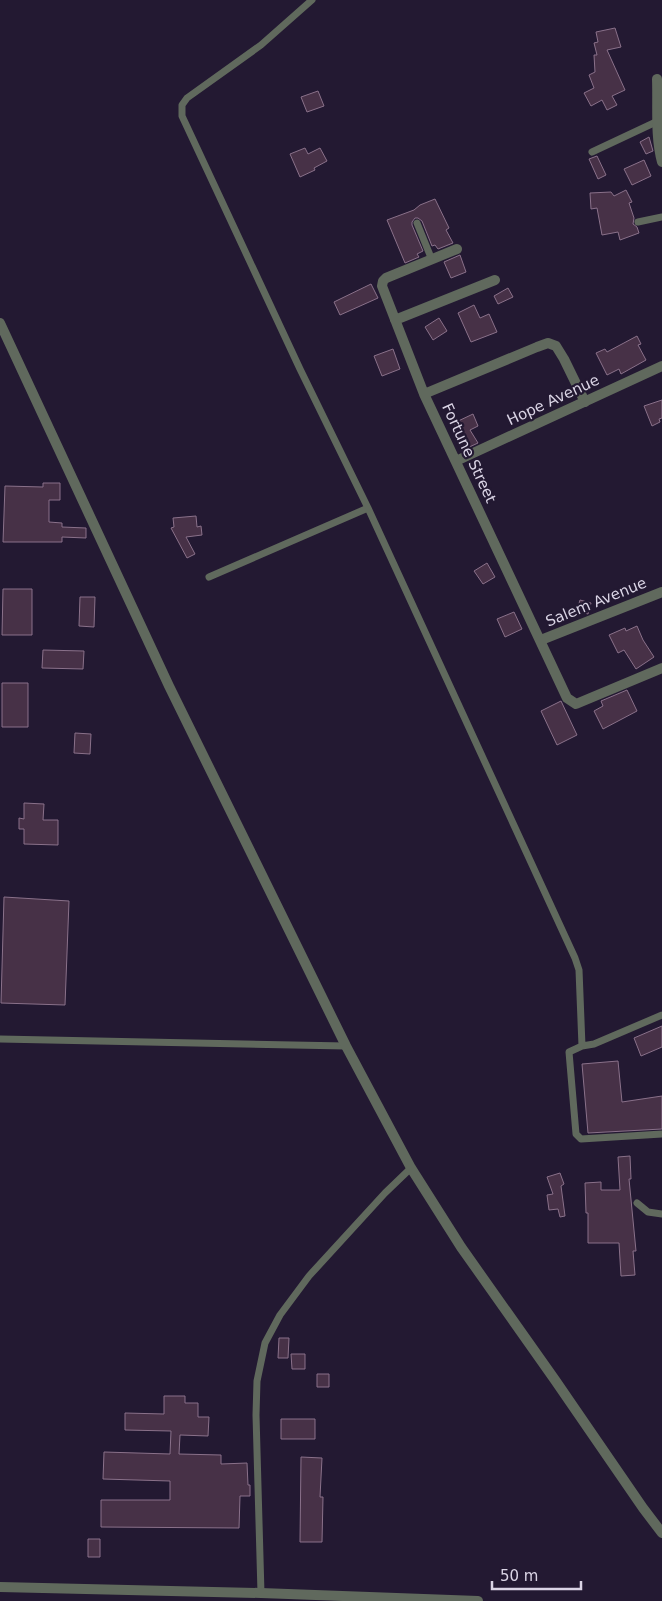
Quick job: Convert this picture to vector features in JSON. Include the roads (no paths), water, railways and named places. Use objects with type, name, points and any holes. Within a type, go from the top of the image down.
[{"type":"street","points":[[656,79],[658,144],[662,162]]},
{"type":"street","name":"Fortune Street","points":[[457,249],[386,278],[382,286],[424,394],[567,698],[576,704],[662,668]]},
{"type":"street","points":[[395,320],[495,280]]},
{"type":"street","points":[[0,323],[169,686],[346,1046],[411,1168],[461,1247],[643,1508],[662,1532]]},
{"type":"street","points":[[424,394],[548,344],[556,346],[585,402]]},
{"type":"street","name":"Hope Avenue","points":[[456,461],[662,366]]},
{"type":"street","name":"Salem Avenue","points":[[541,640],[662,592]]},
{"type":"street","points":[[0,1587],[260,1593],[478,1601]]},
{"type":"lane","points":[[312,0],[261,45],[186,98],[182,105],[182,116],[296,361],[368,508],[580,970],[582,1046]]},
{"type":"lane","points":[[592,152],[658,121]]},
{"type":"lane","points":[[638,222],[662,217]]},
{"type":"lane","points":[[417,223],[432,260]]},
{"type":"lane","points":[[209,577],[368,508]]},
{"type":"lane","points":[[662,1015],[594,1044],[582,1046],[569,1052],[576,1134],[578,1137],[581,1139],[662,1134]]},
{"type":"lane","points":[[0,1039],[346,1046]]},
{"type":"lane","points":[[260,1593],[256,1416],[257,1381],[266,1343],[280,1315],[309,1276],[385,1193],[411,1168]]},
{"type":"lane","points":[[637,1203],[648,1212],[662,1214]]}]
